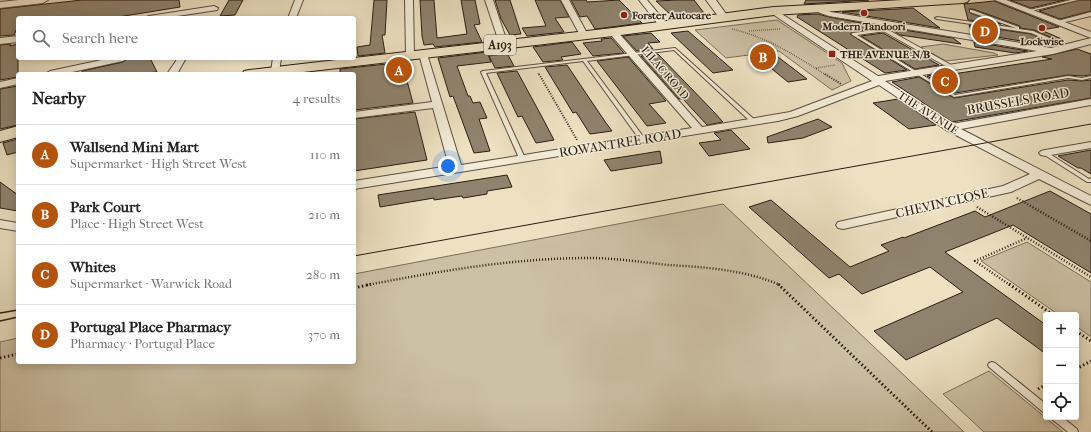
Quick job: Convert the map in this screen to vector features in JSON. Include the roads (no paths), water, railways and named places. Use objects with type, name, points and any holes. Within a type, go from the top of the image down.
[{"type":"main road","name":"A193","points":[[356,59],[417,55],[664,26],[774,11],[963,0]]},
{"type":"main road","name":"A193","points":[[254,72],[276,64],[339,60]]},
{"type":"main road","points":[[0,137],[16,132]]},
{"type":"street","points":[[0,5],[14,2],[43,0]]},
{"type":"street","points":[[209,16],[220,0]]},
{"type":"street","points":[[293,16],[299,0]]},
{"type":"street","points":[[409,0],[417,55],[437,104],[456,169]]},
{"type":"street","points":[[490,0],[504,45]]},
{"type":"street","points":[[565,0],[584,35]]},
{"type":"street","points":[[643,0],[664,26]]},
{"type":"street","points":[[710,0],[724,18]]},
{"type":"street","points":[[999,0],[1091,35]]},
{"type":"street","points":[[162,16],[214,8]]},
{"type":"street","points":[[812,8],[829,14],[1053,51]]},
{"type":"street","name":"THE AVENUE","points":[[774,11],[950,128],[1091,201]]},
{"type":"street","points":[[1057,22],[1091,14]]},
{"type":"street","points":[[885,30],[951,67]]},
{"type":"street","name":"LILAC ROAD","points":[[613,32],[699,130]]},
{"type":"street","points":[[0,42],[16,39]]},
{"type":"street","name":"ROWANTREE ROAD","points":[[356,185],[754,122],[794,114],[878,80],[1053,51],[1091,41]]},
{"type":"street","points":[[1077,45],[1091,50]]},
{"type":"street","points":[[59,72],[114,60]]},
{"type":"street","points":[[173,72],[181,60]]},
{"type":"street","points":[[0,85],[16,81]]},
{"type":"street","name":"BRUSSELS ROAD","points":[[950,128],[1091,102]]},
{"type":"street","points":[[356,115],[437,104]]},
{"type":"street","points":[[1045,154],[1091,146]]},
{"type":"street","name":"CHEVIN CLOSE","points":[[843,225],[1002,190],[1039,174]]},
{"type":"street","points":[[0,224],[16,227]]},
{"type":"lane","points":[[1027,11],[1076,0]]},
{"type":"lane","points":[[971,11],[1032,32],[1068,47]]},
{"type":"lane","points":[[937,18],[1032,32]]},
{"type":"lane","points":[[909,27],[853,34],[954,96],[1068,77],[1082,79],[1091,77]]},
{"type":"lane","points":[[522,158],[483,72],[675,49],[754,122]]},
{"type":"lane","points":[[584,60],[642,139]]},
{"type":"lane","points":[[1045,154],[1091,180]]},
{"type":"lane","points":[[992,365],[1043,407]]},
{"type":"lane","points":[[1060,420],[1074,432]]},
{"type":"tram line","points":[[356,256],[1091,124]]},
{"type":"tram line","points":[[0,313],[16,310]]},
{"type":"tram line","points":[[0,321],[16,317]]},
{"type":"place","name":"Modern Tandoori","points":[[864,13]]},
{"type":"place","name":"Forster Autocare","points":[[624,15]]},
{"type":"place","name":"Lockwise","points":[[1042,28]]},
{"type":"place","name":"Portugal Place Pharmacy","points":[[985,31]]},
{"type":"place","name":"THE AVENUE-N/B","points":[[832,54]]},
{"type":"place","name":"Park Court","points":[[763,57]]},
{"type":"place","name":"Wallsend Mini Mart","points":[[399,70]]},
{"type":"place","name":"Whites","points":[[945,81]]}]
